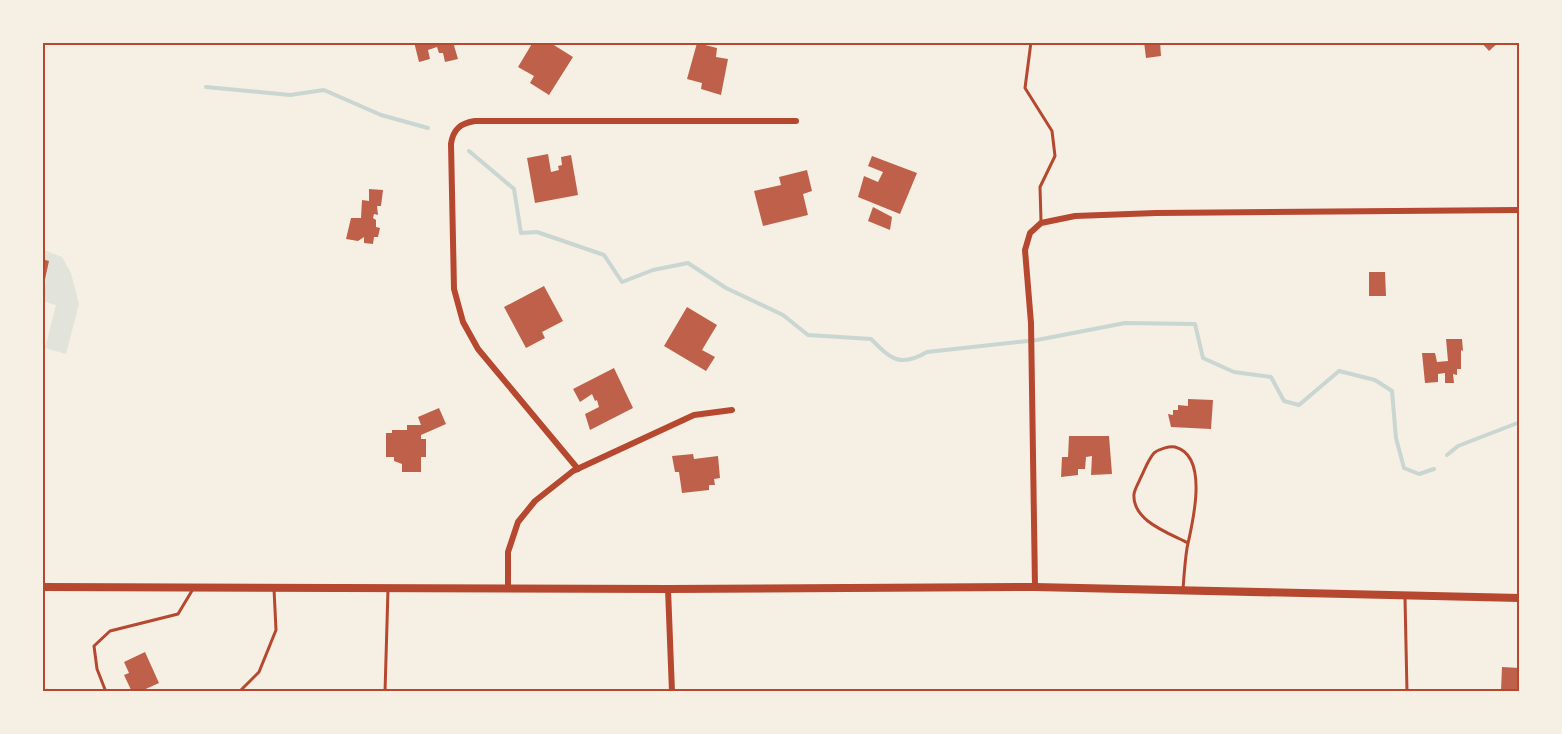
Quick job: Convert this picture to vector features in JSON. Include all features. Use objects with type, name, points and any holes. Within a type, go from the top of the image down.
[{"type":"main road","points":[[42,587],[668,589],[1035,587],[1520,597]]},
{"type":"street","points":[[578,469],[478,349],[463,322],[454,289],[452,137],[459,126],[475,121],[796,121]]},
{"type":"street","points":[[1035,587],[1031,323],[1025,250],[1030,233],[1041,223],[1075,216],[1156,213],[1520,210]]},
{"type":"street","points":[[508,588],[508,552],[518,522],[535,501],[578,469],[694,415],[732,410]]},
{"type":"street","points":[[668,589],[672,692]]},
{"type":"lane","points":[[1031,42],[1025,88],[1052,131],[1054,156],[1040,187],[1041,223]]},
{"type":"lane","points":[[1183,591],[1188,543],[1197,500],[1194,469],[1182,450],[1173,446],[1156,452],[1149,459],[1134,492],[1134,502],[1138,512],[1144,518],[1188,543]]},
{"type":"lane","points":[[106,692],[97,669],[94,646],[110,631],[178,614],[195,587]]},
{"type":"lane","points":[[239,692],[259,672],[276,630],[274,587]]},
{"type":"lane","points":[[385,692],[388,587]]},
{"type":"lane","points":[[1405,596],[1407,692]]},
{"type":"shaded area","points":[[44,250],[62,257],[71,273],[79,304],[66,354],[45,348],[56,305],[42,301],[49,262],[42,259]]},
{"type":"building","points":[[414,42],[453,42],[458,59],[445,62],[443,53],[439,53],[437,47],[428,50],[430,59],[419,62]]},
{"type":"building","points":[[533,42],[549,42],[573,57],[549,95],[530,83],[534,76],[518,67]]},
{"type":"building","points":[[1144,42],[1160,42],[1161,56],[1146,58]]},
{"type":"building","points":[[1481,42],[1499,42],[1489,51]]},
{"type":"building","points":[[697,43],[717,48],[716,57],[728,59],[721,95],[701,89],[702,83],[687,79]]},
{"type":"building","points":[[548,154],[551,172],[559,170],[558,166],[562,165],[561,157],[571,155],[578,195],[535,203],[527,158]]},
{"type":"building","points":[[872,156],[917,173],[900,214],[858,197],[864,176],[878,182],[883,172],[868,166]]},
{"type":"building","points":[[807,170],[812,191],[803,194],[808,215],[763,226],[754,191],[781,185],[779,177]]},
{"type":"building","points":[[369,189],[383,190],[381,206],[377,206],[378,215],[374,214],[373,218],[376,220],[376,227],[380,228],[378,237],[374,237],[373,244],[364,243],[364,237],[358,241],[346,239],[351,218],[361,218],[362,200],[369,201]]},
{"type":"building","points":[[873,207],[892,217],[890,230],[868,221]]},
{"type":"building","points":[[42,259],[49,261],[42,294]]},
{"type":"building","points":[[1369,272],[1385,272],[1386,296],[1369,296]]},
{"type":"building","points":[[544,286],[563,321],[542,332],[545,338],[526,348],[504,307]]},
{"type":"building","points":[[687,307],[717,325],[702,350],[715,357],[706,371],[664,346]]},
{"type":"building","points":[[1446,339],[1462,339],[1461,369],[1457,369],[1457,375],[1453,374],[1454,383],[1445,383],[1445,373],[1438,374],[1438,382],[1425,383],[1422,353],[1435,353],[1437,362],[1448,361]]},
{"type":"building","points":[[614,368],[633,408],[590,430],[585,414],[599,407],[597,400],[595,401],[592,394],[580,402],[573,389]]},
{"type":"building","points":[[1188,399],[1213,400],[1211,429],[1171,427],[1168,414],[1173,415],[1173,410],[1178,410],[1178,405],[1188,406]]},
{"type":"building","points":[[439,408],[446,424],[421,435],[421,439],[426,439],[426,457],[421,457],[421,472],[402,472],[402,464],[394,461],[394,457],[386,457],[386,433],[392,433],[392,430],[407,430],[407,425],[421,425],[418,417]]},
{"type":"building","points":[[1069,436],[1109,436],[1112,474],[1091,475],[1092,456],[1086,457],[1085,469],[1078,469],[1078,475],[1061,477],[1062,457],[1068,457]]},
{"type":"building","points":[[693,454],[694,459],[718,456],[720,478],[714,479],[715,485],[709,485],[709,490],[682,493],[679,472],[675,472],[672,456]]},
{"type":"building","points":[[145,652],[159,683],[139,692],[132,692],[124,675],[129,673],[124,662]]},
{"type":"building","points":[[1502,667],[1520,668],[1520,692],[1501,691]]},
{"type":"waterway","points":[[206,87],[290,95],[324,90],[381,115],[428,128]]},
{"type":"waterway","points":[[469,151],[514,189],[521,233],[537,232],[604,255],[622,282],[653,270],[688,263],[726,288],[783,315],[808,335],[871,339],[890,356],[903,360],[910,360],[927,352],[1037,340],[1125,323],[1195,324],[1203,358],[1234,372],[1271,377],[1284,401],[1299,405],[1339,371],[1375,380],[1392,391],[1396,438],[1404,468],[1419,474],[1434,469]]},
{"type":"waterway","points":[[1447,455],[1458,446],[1520,422]]}]
